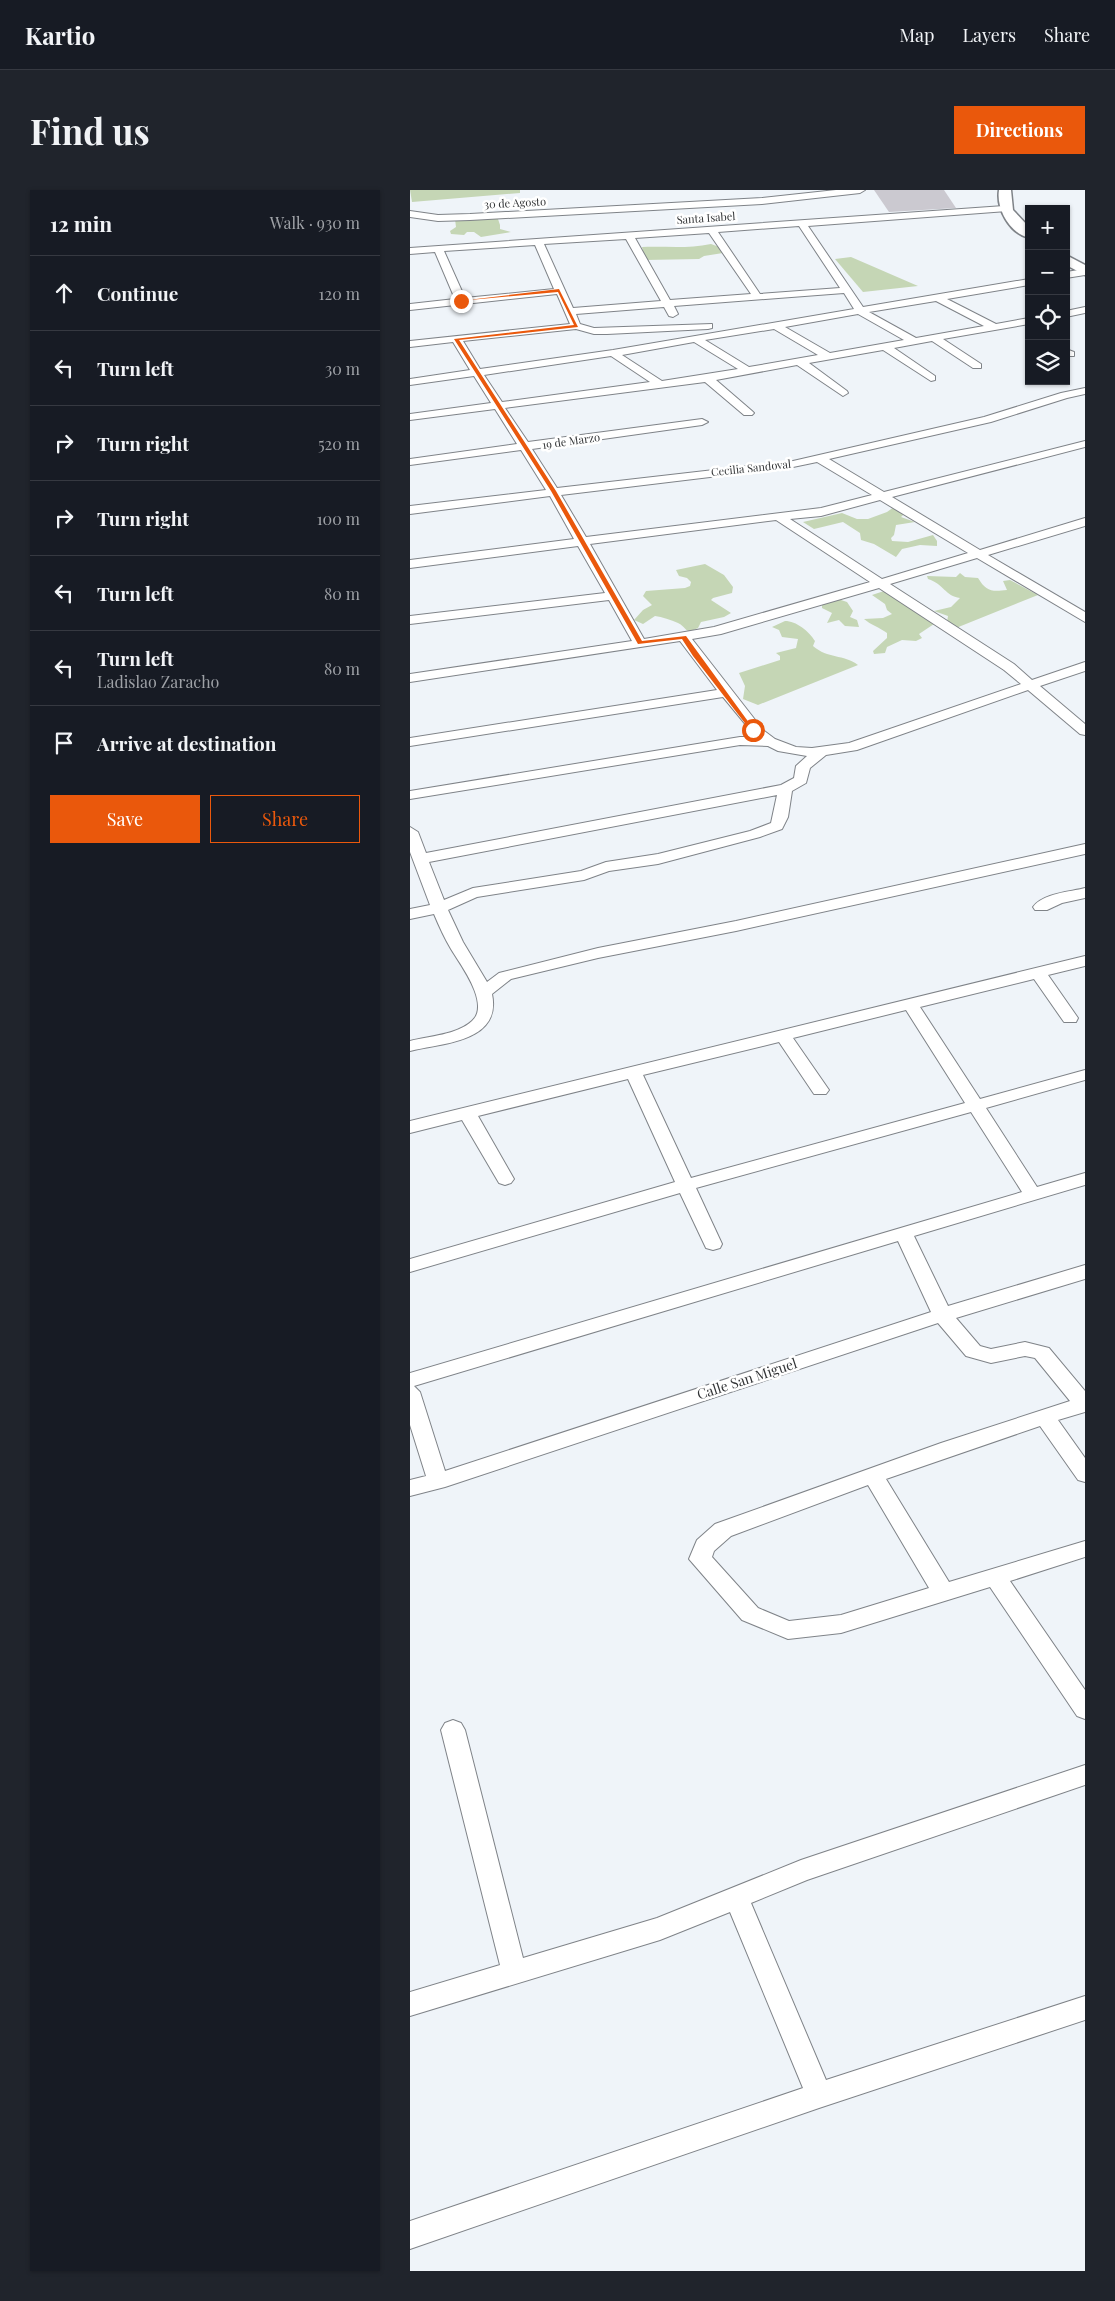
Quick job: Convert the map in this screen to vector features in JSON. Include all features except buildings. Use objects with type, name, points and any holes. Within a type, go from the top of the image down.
[{"type":"main road","points":[[1005,190],[1003,199],[1004,209],[1025,230]]},
{"type":"main road","points":[[1070,262],[1085,271]]},
{"type":"street","name":"30 de Agosto","points":[[410,214],[438,218],[772,212],[860,190]]},
{"type":"street","name":"Santa Isabel","points":[[410,251],[538,240],[711,229],[772,212],[801,222],[1004,209]]},
{"type":"street","points":[[801,222],[861,312],[916,342]]},
{"type":"street","points":[[711,229],[757,296]]},
{"type":"street","points":[[629,235],[669,304],[678,327]]},
{"type":"street","points":[[538,240],[576,326]]},
{"type":"street","points":[[438,248],[461,301]]},
{"type":"street","points":[[1070,274],[1085,271]]},
{"type":"street","points":[[410,344],[576,326],[594,331],[678,327],[710,331],[775,325],[861,312],[1025,283]]},
{"type":"street","points":[[410,307],[559,290]]},
{"type":"street","points":[[570,311],[848,290]]},
{"type":"street","points":[[938,298],[994,327]]},
{"type":"street","points":[[1070,313],[1085,310]]},
{"type":"street","points":[[410,417],[500,407],[707,378],[1023,322]]},
{"type":"street","points":[[775,325],[829,357]]},
{"type":"street","points":[[410,382],[477,374],[613,353],[694,338],[710,331]]},
{"type":"street","points":[[694,338],[748,371]]},
{"type":"street","points":[[934,338],[977,366]]},
{"type":"street","points":[[456,339],[553,491],[640,643]]},
{"type":"street","points":[[886,347],[931,378]]},
{"type":"street","points":[[613,353],[661,385]]},
{"type":"street","points":[[800,362],[843,393]]},
{"type":"street","points":[[707,378],[748,413]]},
{"type":"street","name":"Cecilia Sandoval","points":[[410,510],[553,491],[793,464],[987,420],[1065,395],[1085,391]]},
{"type":"street","name":"19 de Marzo","points":[[410,462],[702,422]]},
{"type":"street","points":[[410,564],[821,512],[1085,444]]},
{"type":"street","points":[[818,458],[1085,618]]},
{"type":"street","points":[[779,517],[1009,667],[1085,730]]},
{"type":"street","points":[[410,678],[684,637],[725,628],[1085,522]]},
{"type":"street","points":[[410,620],[614,596]]},
{"type":"street","points":[[684,637],[695,655],[753,730],[767,742]]},
{"type":"street","points":[[410,795],[740,741],[767,742],[794,752],[820,753],[852,747],[1085,666]]},
{"type":"street","points":[[410,742],[725,693]]},
{"type":"street","points":[[420,859],[785,789],[801,780],[803,766],[820,753]]},
{"type":"street","points":[[410,914],[439,908],[473,893],[584,875],[606,867],[658,859],[755,834],[777,826],[782,816],[781,804],[785,789]]},
{"type":"street","points":[[410,832],[439,908],[456,944],[472,966],[483,993],[485,1011],[483,1019],[478,1025],[461,1034],[410,1046]]},
{"type":"street","points":[[483,993],[505,976],[598,953],[736,926],[1085,848]]},
{"type":"street","points":[[1041,907],[1057,899],[1085,893]]},
{"type":"street","points":[[410,1127],[1085,961]]},
{"type":"street","points":[[472,966],[505,976]]},
{"type":"street","points":[[1038,973],[1070,1018]]},
{"type":"street","points":[[910,1004],[1033,1195]]},
{"type":"street","points":[[783,1035],[820,1090]]},
{"type":"street","points":[[632,1072],[687,1185],[713,1244]]},
{"type":"street","points":[[410,1266],[687,1185],[1085,1075]]},
{"type":"street","points":[[467,1113],[505,1179]]},
{"type":"street","points":[[410,1380],[1085,1179]]},
{"type":"street","points":[[903,1233],[942,1315],[973,1350],[991,1356],[1025,1349],[1042,1353],[1085,1404],[948,1448],[723,1530],[705,1546],[700,1559],[750,1614],[788,1630],[841,1624],[1085,1550]]},
{"type":"street","name":"Calle San Miguel","points":[[410,1488],[438,1481],[942,1315],[1085,1272]]},
{"type":"street","points":[[410,1392],[438,1481]]},
{"type":"street","points":[[1044,1417],[1085,1474]]},
{"type":"street","points":[[873,1475],[943,1592]]},
{"type":"street","points":[[995,1576],[1085,1709]]},
{"type":"street","points":[[453,1730],[514,1972]]},
{"type":"street","points":[[410,2004],[660,1929],[801,1871],[1085,1775]]},
{"type":"street","points":[[736,1898],[819,2095]]},
{"type":"street","points":[[410,2235],[819,2095],[1085,2008]]},
{"type":"green space","points":[[410,190],[520,190],[520,193],[412,202]]},
{"type":"green space","points":[[497,216],[500,229],[511,232],[481,237],[474,232],[467,232],[464,235],[451,234],[450,231],[456,227],[455,219]]},
{"type":"green space","points":[[711,244],[722,248],[723,253],[704,256],[699,259],[645,260],[642,247],[685,247]]},
{"type":"green space","points":[[851,257],[918,286],[863,292],[835,259]]},
{"type":"green space","points":[[894,507],[906,512],[901,517],[915,522],[896,525],[894,535],[891,538],[892,541],[908,542],[933,535],[937,541],[937,546],[920,545],[902,549],[896,557],[874,544],[861,540],[860,533],[843,522],[814,529],[803,522],[842,513],[857,519],[868,519],[887,512]]},
{"type":"green space","points":[[705,564],[724,575],[733,587],[732,593],[711,600],[731,613],[724,617],[701,622],[698,628],[690,631],[678,623],[658,616],[643,624],[634,620],[643,610],[652,605],[643,596],[646,591],[690,586],[691,582],[687,578],[679,576],[676,570]]},
{"type":"green space","points":[[960,573],[965,577],[978,578],[990,590],[1007,590],[1003,581],[1010,580],[1038,595],[956,628],[947,622],[948,616],[934,611],[951,607],[960,598],[951,595],[938,584],[928,579],[927,576],[956,577]]},
{"type":"green space","points":[[884,591],[934,624],[919,634],[922,638],[916,641],[902,640],[887,647],[885,653],[874,654],[873,651],[887,638],[887,633],[864,619],[883,618],[892,614],[887,610],[885,604],[872,595]]},
{"type":"green space","points":[[838,599],[847,602],[853,611],[850,617],[857,620],[859,627],[845,626],[839,620],[827,623],[832,613],[822,608],[822,604]]},
{"type":"green space","points":[[789,621],[806,630],[815,641],[813,646],[819,650],[847,659],[858,665],[758,705],[743,699],[745,686],[739,673],[780,660],[780,656],[776,653],[796,648],[798,639],[782,637],[779,630],[772,627]]},
{"type":"route","points":[[461,301],[559,290],[576,326],[456,339],[553,491],[640,643],[684,637],[695,655],[732,700],[753,730]]}]
